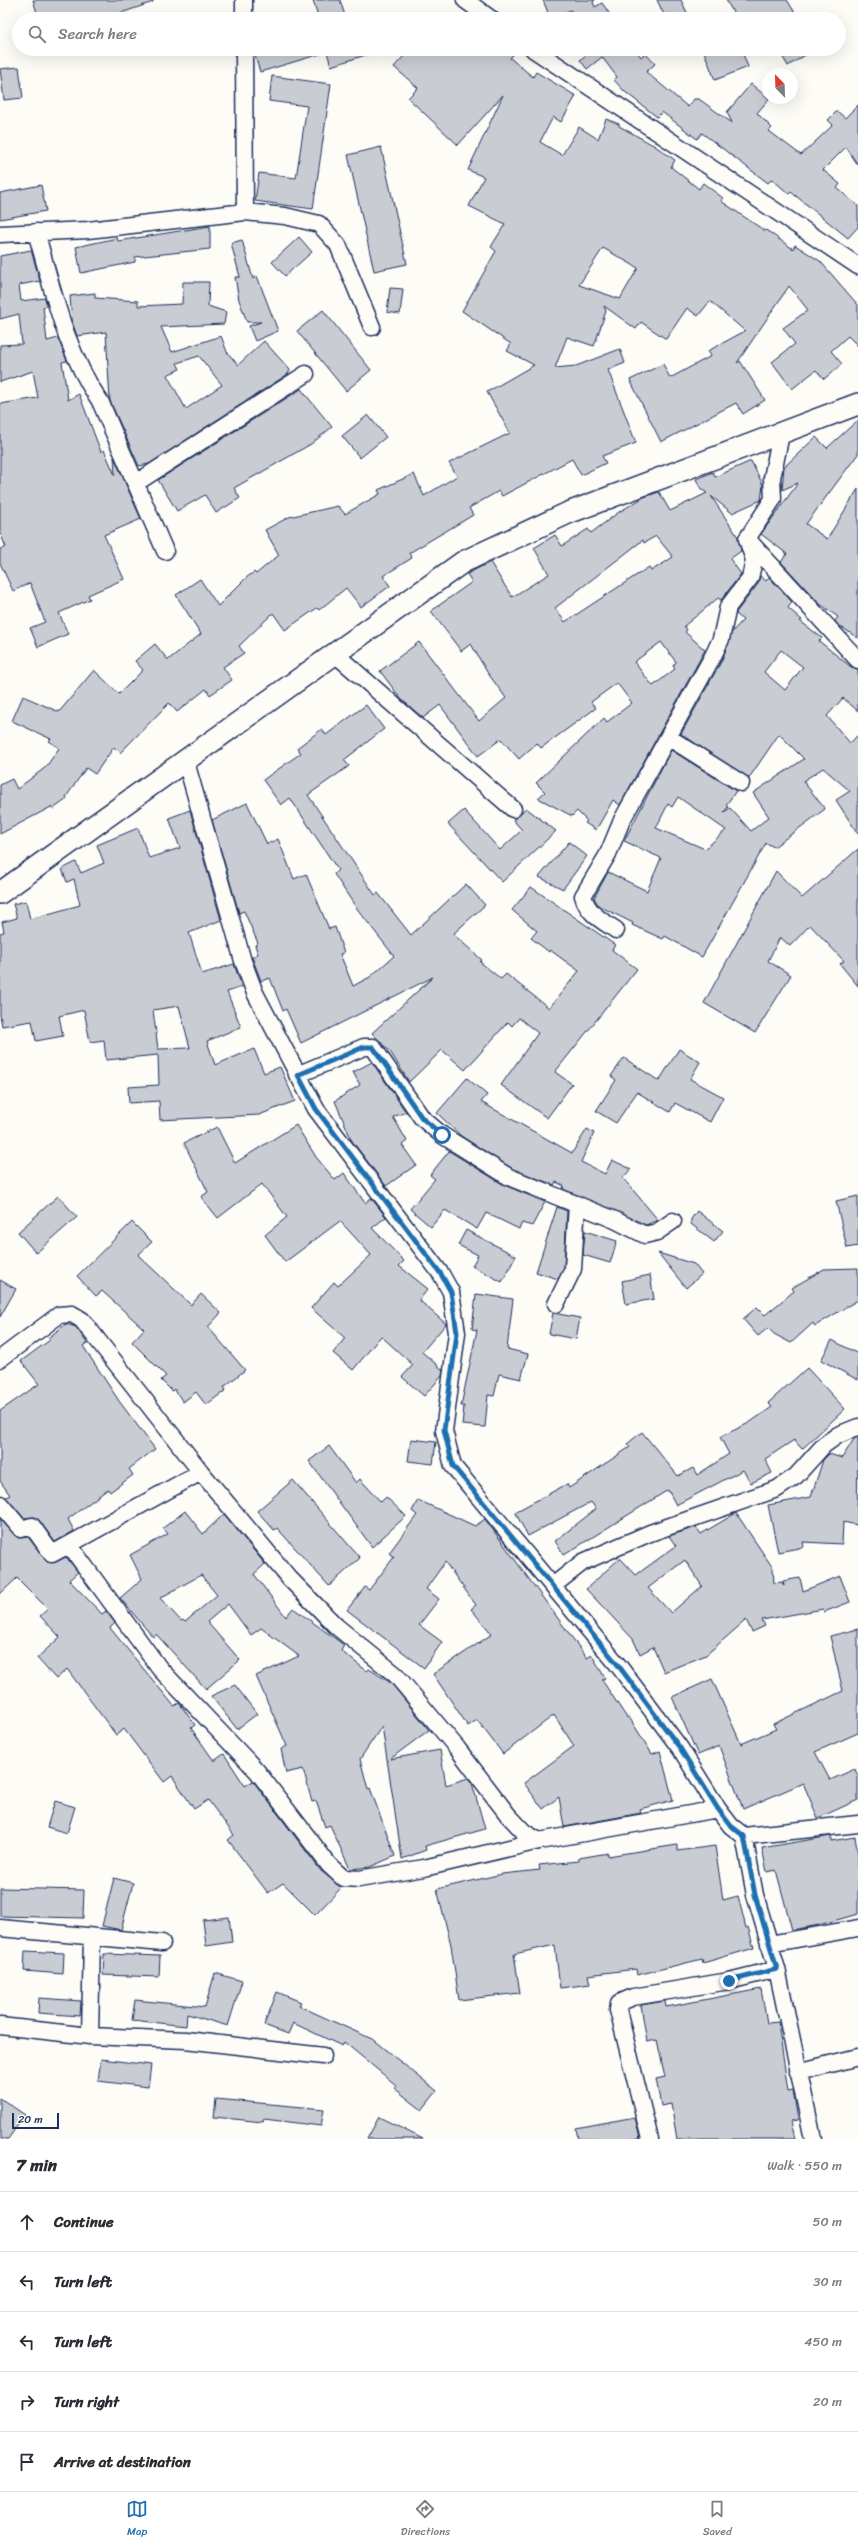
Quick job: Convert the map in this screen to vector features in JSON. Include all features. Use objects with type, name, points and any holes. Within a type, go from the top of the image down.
[{"type":"main road","points":[[0,881],[428,571],[468,547],[537,512],[858,392]]},
{"type":"main road","points":[[0,893],[186,762],[446,573],[480,553],[568,513],[858,404]]},
{"type":"street","points":[[244,0],[244,12]]},
{"type":"street","points":[[465,0],[481,12]]},
{"type":"street","points":[[244,56],[245,212]]},
{"type":"street","points":[[543,56],[858,266]]},
{"type":"street","points":[[0,234],[88,230],[245,212],[285,216],[319,224],[338,245],[372,327]]},
{"type":"street","points":[[36,232],[73,356],[86,380],[100,401],[165,551]]},
{"type":"street","points":[[136,483],[306,374]]},
{"type":"street","points":[[616,930],[594,916],[586,907],[584,896],[721,638],[728,607],[750,578],[754,560],[748,539],[773,499],[772,478],[781,434]]},
{"type":"street","points":[[748,539],[858,660]]},
{"type":"street","points":[[334,653],[513,809]]},
{"type":"street","points":[[668,737],[741,783]]},
{"type":"street","points":[[186,762],[243,961],[255,993],[316,1109],[438,1269],[451,1292],[457,1333],[444,1430],[453,1466],[554,1585],[618,1665],[680,1748],[718,1809],[731,1826],[744,1836],[755,1895],[777,1969],[813,2139]]},
{"type":"street","points":[[298,1075],[364,1047],[373,1047],[422,1118],[442,1135],[509,1176],[577,1204],[645,1235],[657,1232],[673,1221]]},
{"type":"street","points":[[556,1304],[573,1269],[577,1204]]},
{"type":"street","points":[[0,1359],[59,1315],[77,1315],[201,1472],[289,1578],[336,1626],[396,1674],[457,1748],[508,1815],[524,1832],[539,1842]]},
{"type":"street","points":[[554,1585],[583,1562],[643,1536],[777,1489],[796,1476],[824,1445],[838,1435],[858,1427]]},
{"type":"street","points":[[0,1504],[21,1529],[32,1526],[52,1554],[70,1546],[201,1472]]},
{"type":"street","points":[[70,1546],[160,1668],[257,1771],[329,1865],[343,1878],[359,1879],[424,1868],[539,1842],[718,1809]]},
{"type":"street","points":[[744,1836],[858,1824]]},
{"type":"street","points":[[0,1928],[92,1938],[162,1943]]},
{"type":"street","points":[[770,1944],[858,1928]]},
{"type":"street","points":[[90,2036],[92,1938]]},
{"type":"street","points":[[650,2139],[618,2010],[619,2003],[633,1997],[729,1981],[777,1969]]},
{"type":"street","points":[[0,2026],[90,2036],[186,2040],[323,2056]]},
{"type":"street","points":[[798,2072],[858,2057]]},
{"type":"building","points":[[33,0],[153,0],[153,2],[124,12],[37,12]]},
{"type":"building","points":[[313,0],[340,0],[344,12],[317,12]]},
{"type":"building","points":[[543,0],[595,0],[593,2],[595,7],[602,3],[608,12],[572,12],[571,10],[566,12],[548,12]]},
{"type":"building","points":[[657,0],[681,0],[687,12],[663,12]]},
{"type":"building","points":[[726,0],[787,0],[795,12],[733,12]]},
{"type":"building","points":[[255,56],[314,56],[260,72]]},
{"type":"building","points":[[328,56],[362,56],[331,66]]},
{"type":"building","points":[[404,56],[512,56],[510,58],[533,77],[536,72],[576,96],[561,122],[553,117],[540,142],[562,155],[579,127],[598,139],[606,119],[619,124],[619,126],[655,146],[675,160],[671,167],[699,189],[703,183],[723,198],[721,201],[765,231],[766,230],[793,249],[795,245],[820,261],[858,305],[858,346],[848,336],[831,351],[842,364],[824,379],[816,370],[792,389],[772,362],[795,344],[783,328],[808,310],[789,286],[737,363],[740,361],[765,400],[743,414],[736,403],[661,442],[630,380],[663,364],[670,378],[711,356],[708,351],[745,331],[710,301],[698,316],[687,308],[666,339],[641,322],[636,329],[604,306],[606,311],[594,346],[567,337],[555,368],[576,366],[620,349],[625,363],[608,370],[636,443],[602,456],[606,463],[581,475],[572,459],[502,496],[499,491],[469,508],[473,515],[409,553],[412,558],[383,576],[390,586],[361,607],[346,588],[319,610],[317,608],[285,630],[273,613],[239,646],[244,653],[223,667],[232,680],[210,695],[206,689],[177,712],[169,703],[120,753],[114,747],[95,774],[86,768],[66,797],[67,799],[53,809],[51,807],[0,834],[0,785],[12,779],[17,789],[46,767],[59,748],[49,741],[51,739],[12,721],[23,696],[59,712],[94,670],[119,694],[143,670],[135,661],[155,644],[168,660],[201,634],[176,595],[200,579],[218,606],[246,578],[254,572],[256,574],[279,555],[265,530],[289,517],[338,506],[345,514],[380,494],[378,490],[414,474],[424,496],[457,476],[449,463],[510,433],[487,392],[534,365],[507,351],[511,344],[462,311],[496,251],[491,247],[505,224],[469,206],[484,177],[468,170],[503,95],[458,145],[408,98],[418,88],[394,67]],"holes":[[[603,248],[638,268],[620,299],[579,285]]]},
{"type":"building","points":[[585,56],[648,56],[655,64],[646,72],[688,107],[694,99],[699,99],[732,123],[727,112],[751,84],[762,93],[762,104],[765,104],[757,113],[772,128],[769,131],[801,155],[833,125],[828,120],[837,111],[845,118],[858,105],[858,165],[846,147],[823,170],[840,184],[837,188],[858,206],[858,227],[848,238],[791,192],[789,194],[772,179],[768,183],[702,133],[697,139],[662,112],[657,117],[624,91],[614,80],[617,77],[602,57],[587,69],[580,60]]},
{"type":"building","points":[[706,56],[744,56],[748,67],[715,80]]},
{"type":"building","points":[[782,56],[804,56],[788,66]]},
{"type":"building","points":[[19,67],[23,98],[4,100],[0,69]]},
{"type":"building","points":[[272,76],[331,84],[313,209],[255,201],[259,173],[296,178],[307,106],[269,101]]},
{"type":"building","points":[[381,147],[407,264],[374,271],[348,155]]},
{"type":"building","points":[[41,185],[46,211],[0,219],[0,193]]},
{"type":"building","points":[[210,226],[210,249],[135,257],[135,262],[81,273],[76,247],[117,238],[118,241]]},
{"type":"building","points":[[299,237],[312,252],[285,276],[272,262]]},
{"type":"building","points":[[242,240],[253,279],[257,276],[278,331],[255,341],[249,326],[261,322],[247,322],[239,300],[235,277],[240,277],[231,243]]},
{"type":"building","points":[[31,250],[40,281],[19,285],[21,301],[45,298],[47,306],[43,307],[47,341],[58,338],[67,361],[62,362],[68,400],[79,394],[101,452],[104,450],[115,475],[114,457],[141,519],[104,535],[124,579],[88,595],[90,599],[59,613],[68,634],[38,647],[30,628],[45,622],[30,583],[13,591],[0,563],[0,549],[6,547],[0,533],[0,404],[38,398],[33,371],[0,382],[0,345],[22,344],[19,314],[0,319],[0,256]]},
{"type":"building","points":[[183,282],[209,282],[208,306],[226,312],[224,324],[161,327],[172,352],[221,336],[227,352],[238,365],[264,341],[290,370],[288,374],[149,464],[139,466],[110,401],[106,332],[77,336],[72,322],[70,296],[95,293],[95,298],[138,301],[138,306],[182,304]],"holes":[[[199,356],[222,385],[186,409],[167,375],[180,369],[177,363]]]},
{"type":"building","points":[[390,288],[403,289],[400,314],[387,312]]},
{"type":"building","points":[[323,310],[371,370],[346,391],[297,331]]},
{"type":"building","points":[[301,389],[332,427],[311,444],[234,488],[240,498],[216,513],[205,495],[177,511],[158,480]]},
{"type":"building","points":[[368,415],[386,437],[360,458],[342,436]]},
{"type":"building","points":[[858,420],[858,454],[806,524],[827,539],[858,489],[858,638],[838,625],[835,621],[838,617],[820,604],[781,562],[787,554],[761,534],[798,483],[782,490],[784,467],[816,437],[827,448]]},
{"type":"building","points":[[751,461],[763,485],[761,500],[732,513],[711,496],[738,537],[741,551],[730,559],[741,574],[721,600],[718,598],[684,626],[687,630],[685,632],[705,650],[620,805],[613,800],[596,830],[585,823],[587,821],[577,811],[572,816],[538,798],[545,792],[536,783],[604,718],[607,722],[632,703],[617,683],[591,702],[596,708],[541,748],[537,743],[519,759],[501,739],[478,756],[440,705],[423,718],[401,699],[380,671],[419,642],[479,721],[506,698],[487,672],[471,644],[461,651],[431,611],[472,582],[467,574],[490,562],[512,597],[549,574],[534,548],[555,535],[562,546],[588,529],[591,533],[619,512],[644,497],[659,492],[670,511],[707,493],[701,489],[696,479],[713,472],[715,477]],"holes":[[[656,536],[673,557],[651,571],[649,567],[565,622],[555,608],[643,540],[644,543]],[[661,642],[676,662],[673,666],[675,669],[653,686],[634,662]]]},
{"type":"building","points":[[760,576],[766,581],[769,577],[792,602],[788,608],[802,620],[800,621],[822,638],[819,641],[851,667],[858,669],[858,711],[843,698],[827,716],[850,743],[858,735],[858,834],[836,800],[850,791],[823,768],[803,781],[825,809],[774,847],[766,843],[702,957],[665,936],[663,939],[632,925],[633,923],[599,906],[594,898],[608,872],[647,891],[661,858],[624,841],[671,750],[736,791],[726,805],[728,807],[724,812],[730,808],[751,831],[769,817],[753,793],[804,759],[779,734],[749,778],[681,734],[722,660],[732,632],[743,620],[736,614],[737,611],[758,584]],"holes":[[[781,650],[803,667],[785,690],[764,672]],[[678,797],[726,830],[705,849],[656,828],[668,804],[672,807]]]},
{"type":"building","points":[[366,705],[384,729],[344,760],[349,766],[308,795],[375,895],[378,893],[411,935],[466,884],[485,905],[453,934],[482,960],[480,962],[501,979],[506,974],[549,1008],[579,971],[550,950],[549,952],[531,938],[537,931],[512,910],[531,887],[615,945],[612,950],[637,969],[555,1072],[572,1084],[547,1118],[501,1085],[538,1033],[519,1018],[512,1026],[508,1022],[465,1070],[442,1050],[409,1082],[391,1053],[372,1033],[433,977],[301,1043],[286,1009],[283,1011],[270,978],[261,981],[252,957],[258,954],[255,945],[258,943],[244,911],[239,913],[212,820],[247,803],[267,844],[278,839],[294,879],[306,874],[329,929],[335,927],[344,953],[340,954],[353,986],[370,977],[394,956],[355,906],[334,874],[338,870],[290,798],[281,805],[263,780],[301,753],[297,748],[322,729],[326,735]]},
{"type":"building","points":[[526,808],[556,831],[502,882],[448,824],[464,810],[500,850],[522,830],[513,820]]},
{"type":"building","points":[[190,810],[221,920],[189,933],[202,974],[234,964],[242,987],[227,992],[241,1027],[207,1041],[215,1065],[254,1049],[264,1073],[280,1067],[295,1101],[259,1115],[160,1120],[159,1101],[129,1103],[128,1087],[159,1085],[158,1055],[106,1060],[104,1040],[90,1042],[84,1010],[59,1016],[63,1036],[36,1041],[32,1021],[2,1026],[0,1015],[0,933],[4,932],[2,922],[17,918],[13,904],[26,901],[30,919],[80,905],[74,879],[67,882],[62,869],[76,862],[81,873],[104,863],[97,845],[138,828],[149,858],[180,848],[169,818]],"holes":[[[179,1006],[190,1048],[158,1049],[153,1010]]]},
{"type":"building","points":[[569,842],[587,856],[563,889],[539,877]]},
{"type":"building","points":[[858,849],[858,986],[840,964],[844,961],[810,925],[790,946],[780,937],[768,961],[791,975],[755,1033],[704,1003],[776,871],[802,898]]},
{"type":"building","points":[[679,1049],[700,1062],[690,1079],[723,1097],[710,1122],[675,1103],[670,1112],[637,1092],[616,1123],[596,1111],[616,1080],[611,1076],[624,1058],[659,1081]]},
{"type":"building","points":[[372,1062],[406,1112],[393,1117],[407,1141],[402,1145],[416,1165],[386,1186],[352,1141],[335,1101],[360,1085],[353,1072]]},
{"type":"building","points":[[467,1078],[487,1095],[481,1102],[572,1153],[587,1129],[594,1133],[581,1162],[605,1174],[612,1160],[631,1169],[623,1178],[658,1220],[646,1225],[563,1189],[564,1186],[556,1182],[554,1185],[513,1169],[461,1136],[437,1113]]},
{"type":"building","points":[[296,1125],[316,1157],[335,1180],[344,1173],[365,1203],[371,1198],[386,1217],[372,1228],[404,1261],[399,1266],[428,1289],[419,1300],[446,1324],[422,1352],[443,1370],[442,1376],[424,1396],[402,1377],[413,1365],[381,1336],[353,1370],[333,1353],[345,1338],[311,1308],[334,1282],[338,1286],[371,1255],[340,1221],[285,1262],[265,1235],[287,1217],[262,1184],[218,1218],[201,1197],[208,1192],[184,1143],[217,1127],[235,1163]]},
{"type":"building","points":[[449,1151],[504,1185],[545,1202],[532,1226],[522,1223],[519,1229],[486,1213],[477,1229],[445,1210],[431,1227],[410,1209],[435,1179],[430,1175]]},
{"type":"building","points":[[58,1196],[77,1217],[36,1253],[18,1232]]},
{"type":"building","points":[[858,1196],[858,1246],[847,1248],[836,1201]]},
{"type":"building","points":[[557,1207],[567,1211],[564,1267],[558,1279],[536,1272]]},
{"type":"building","points":[[697,1211],[723,1231],[714,1242],[691,1224],[691,1219]]},
{"type":"building","points":[[132,1222],[152,1242],[138,1255],[191,1305],[201,1294],[221,1313],[208,1327],[245,1370],[224,1387],[226,1390],[206,1405],[196,1392],[183,1402],[174,1389],[172,1391],[161,1380],[166,1376],[132,1342],[144,1329],[102,1291],[96,1296],[77,1276]]},
{"type":"building","points":[[466,1230],[516,1256],[502,1282],[472,1266],[478,1255],[458,1245]]},
{"type":"building","points":[[585,1231],[617,1241],[610,1263],[583,1255]]},
{"type":"building","points":[[658,1253],[694,1264],[702,1274],[686,1288]]},
{"type":"building","points":[[858,1268],[858,1300],[815,1326],[813,1323],[791,1343],[774,1334],[768,1328],[758,1336],[743,1319],[757,1307],[765,1315],[794,1291],[792,1288],[824,1269]]},
{"type":"building","points":[[650,1275],[654,1299],[626,1304],[622,1281]]},
{"type":"building","points":[[0,1280],[16,1289],[0,1317]]},
{"type":"building","points":[[476,1294],[513,1299],[507,1349],[528,1354],[521,1379],[499,1374],[494,1396],[488,1395],[485,1427],[462,1425],[464,1406],[461,1406],[477,1330],[472,1329]]},
{"type":"building","points":[[553,1313],[580,1318],[576,1339],[549,1334]]},
{"type":"building","points":[[66,1324],[76,1327],[87,1343],[83,1346],[119,1401],[155,1449],[129,1469],[133,1475],[110,1492],[108,1489],[68,1519],[74,1531],[55,1542],[39,1520],[35,1517],[24,1518],[6,1497],[10,1495],[0,1481],[0,1411],[39,1384],[21,1361],[50,1340],[48,1338]]},
{"type":"building","points":[[832,1340],[858,1354],[858,1380],[821,1360]]},
{"type":"building","points":[[807,1368],[845,1409],[802,1449],[794,1440],[765,1459],[772,1473],[751,1483],[743,1470],[676,1505],[668,1490],[564,1555],[555,1541],[596,1509],[591,1502],[528,1536],[515,1512],[567,1484],[569,1488],[630,1447],[627,1444],[642,1432],[678,1476],[693,1468],[697,1475],[729,1454],[720,1437],[749,1423],[772,1407],[768,1403]]},
{"type":"building","points":[[858,1437],[857,1525],[843,1522],[842,1544],[803,1542],[804,1547],[778,1552],[768,1505],[811,1497],[823,1460],[829,1454],[842,1458],[854,1439]]},
{"type":"building","points":[[411,1439],[436,1442],[433,1464],[408,1461]]},
{"type":"building","points":[[329,1446],[356,1483],[360,1479],[381,1502],[386,1497],[406,1516],[372,1547],[309,1461]]},
{"type":"building","points":[[293,1480],[360,1558],[329,1586],[277,1528],[274,1530],[257,1511]]},
{"type":"building","points":[[418,1500],[475,1526],[485,1519],[587,1658],[592,1655],[605,1678],[602,1680],[627,1718],[629,1717],[652,1754],[660,1751],[673,1800],[640,1809],[641,1813],[564,1827],[559,1797],[543,1809],[524,1783],[574,1746],[554,1715],[503,1754],[477,1720],[468,1726],[433,1674],[492,1634],[471,1609],[476,1605],[445,1562],[426,1589],[439,1599],[419,1625],[442,1642],[424,1668],[347,1610],[365,1587],[369,1590],[394,1557],[389,1553],[417,1515],[412,1511]]},
{"type":"building","points":[[185,1511],[203,1534],[224,1514],[265,1564],[254,1574],[286,1617],[293,1608],[344,1645],[341,1651],[367,1671],[369,1669],[391,1683],[429,1730],[390,1759],[440,1750],[446,1785],[468,1778],[472,1783],[485,1829],[425,1846],[426,1850],[402,1859],[382,1726],[360,1759],[368,1789],[370,1788],[395,1856],[370,1867],[350,1869],[330,1825],[325,1827],[316,1801],[312,1802],[303,1769],[286,1773],[281,1749],[287,1746],[256,1676],[299,1656],[261,1628],[251,1635],[228,1604],[207,1622],[240,1660],[206,1689],[156,1634],[153,1637],[120,1598],[142,1579],[130,1555],[168,1534],[163,1528]],"holes":[[[201,1575],[217,1595],[185,1622],[183,1620],[181,1621],[160,1598]]]},
{"type":"building","points":[[736,1513],[773,1568],[774,1583],[782,1582],[784,1586],[783,1581],[800,1578],[803,1591],[840,1576],[850,1602],[824,1612],[823,1609],[762,1620],[765,1626],[752,1632],[746,1620],[706,1655],[664,1672],[653,1647],[640,1654],[633,1639],[586,1589],[620,1558],[636,1575],[676,1546],[669,1536],[696,1527],[701,1534]],"holes":[[[685,1560],[702,1586],[671,1613],[648,1588]]]},
{"type":"building","points":[[0,1519],[18,1538],[28,1537],[47,1562],[56,1562],[66,1557],[78,1572],[69,1580],[102,1614],[106,1611],[115,1623],[110,1628],[174,1706],[179,1703],[195,1725],[191,1728],[214,1761],[224,1754],[245,1786],[253,1781],[321,1871],[342,1887],[315,1915],[283,1883],[268,1893],[228,1840],[234,1835],[208,1800],[194,1809],[172,1776],[164,1782],[124,1729],[116,1735],[67,1669],[56,1679],[37,1658],[60,1637],[40,1616],[48,1609],[17,1578],[0,1594]]},
{"type":"building","points":[[858,1629],[858,1733],[815,1752],[830,1780],[855,1769],[858,1777],[858,1800],[818,1818],[803,1783],[743,1809],[719,1746],[698,1755],[672,1697],[712,1679],[741,1744],[776,1729],[773,1724],[843,1691],[830,1636]]},
{"type":"building","points":[[235,1685],[257,1714],[237,1729],[211,1696]]},
{"type":"building","points":[[55,1801],[75,1807],[67,1833],[47,1827]]},
{"type":"building","points":[[831,1836],[831,1841],[855,1837],[858,1855],[858,1914],[819,1925],[792,1930],[776,1870],[767,1872],[762,1848]]},
{"type":"building","points":[[677,1845],[677,1851],[715,1846],[723,1900],[738,1896],[746,1928],[748,1927],[754,1948],[703,1963],[702,1959],[637,1975],[636,1969],[588,1975],[590,1984],[560,1988],[555,1945],[514,1954],[520,1993],[459,2000],[451,1945],[437,1889],[502,1874],[540,1870],[539,1865],[579,1861],[579,1858],[608,1853],[608,1856]]},
{"type":"building","points":[[114,1878],[133,1883],[121,1930],[102,1926]]},
{"type":"building","points":[[0,1888],[84,1890],[83,1918],[0,1916]]},
{"type":"building","points":[[229,1917],[232,1942],[206,1946],[203,1920]]},
{"type":"building","points":[[25,1951],[64,1953],[63,1974],[24,1971]]},
{"type":"building","points":[[104,1954],[160,1956],[159,1977],[103,1975]]},
{"type":"building","points":[[215,1973],[242,1981],[228,2026],[187,2014],[186,2026],[132,2020],[135,2000],[205,2007]]},
{"type":"building","points":[[761,1989],[767,2023],[778,2022],[788,2091],[793,2090],[798,2120],[791,2121],[795,2139],[677,2139],[671,2104],[661,2106],[656,2079],[665,2077],[657,2040],[647,2042],[641,2005],[665,2001],[666,2007]]},
{"type":"building","points":[[277,1992],[301,2002],[299,2006],[372,2039],[437,2091],[422,2110],[394,2088],[396,2085],[344,2042],[342,2046],[293,2023],[288,2034],[264,2025]]},
{"type":"building","points":[[39,1998],[81,2001],[80,2016],[38,2013]]},
{"type":"building","points":[[101,2059],[151,2065],[148,2087],[98,2081]]},
{"type":"building","points":[[0,2098],[25,2115],[8,2139],[0,2139]]},
{"type":"building","points":[[216,2099],[324,2109],[321,2126],[264,2119],[263,2122],[214,2117]]},
{"type":"building","points":[[379,2117],[423,2139],[367,2139]]},
{"type":"building","points":[[635,2117],[640,2139],[578,2139],[576,2128]]},
{"type":"route","points":[[442,1135],[422,1118],[373,1047],[364,1047],[298,1075],[316,1109],[409,1230],[441,1274],[451,1292],[456,1315],[457,1333],[444,1430],[453,1466],[554,1585],[618,1665],[680,1748],[718,1809],[731,1826],[744,1836],[755,1895],[777,1969],[729,1981]]}]
